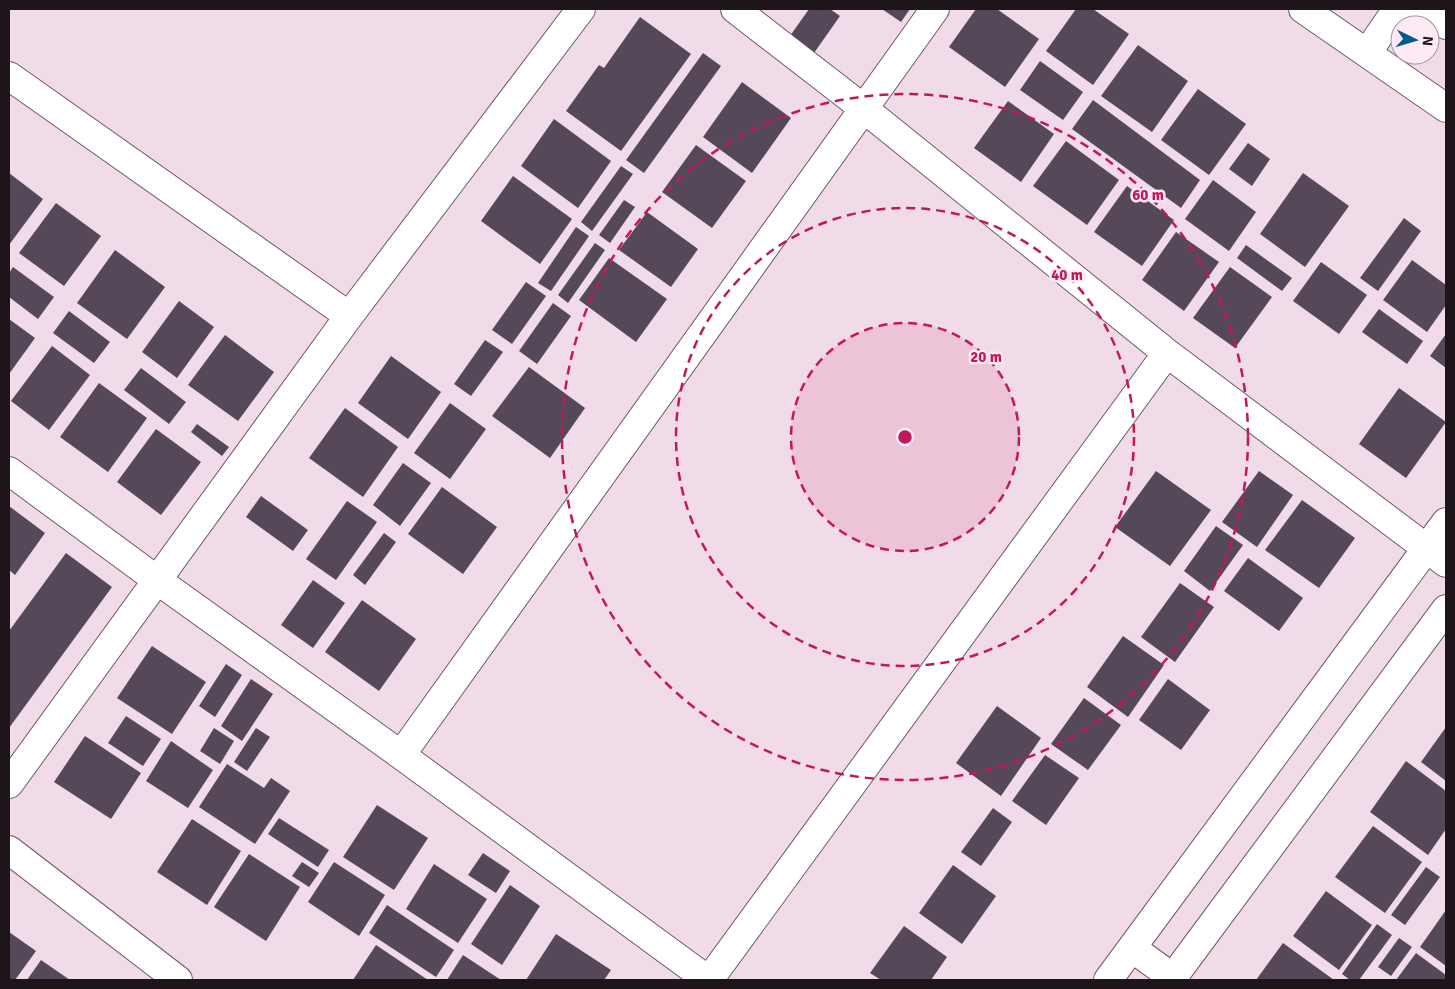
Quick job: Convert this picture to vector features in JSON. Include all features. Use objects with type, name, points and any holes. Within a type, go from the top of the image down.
[{"type":"street","points":[[9,784],[349,316],[581,9]]},
{"type":"street","points":[[735,9],[863,108],[1166,353],[1436,555]]},
{"type":"street","points":[[401,755],[935,9]]},
{"type":"street","points":[[1303,9],[1446,108]]},
{"type":"street","points":[[1367,53],[1397,9]]},
{"type":"street","points":[[1421,9],[1446,25]]},
{"type":"street","points":[[9,76],[349,316]]},
{"type":"street","points":[[9,471],[709,980],[1166,353]]},
{"type":"street","points":[[1108,980],[1436,555],[1446,522]]},
{"type":"street","points":[[1132,948],[1173,980],[1446,609]]},
{"type":"street","points":[[9,850],[178,980]]},
{"type":"building","points":[[809,9],[830,9],[840,16],[814,53],[790,36]]},
{"type":"building","points":[[882,9],[910,9],[901,22]]},
{"type":"building","points":[[976,9],[997,9],[1039,39],[1005,87],[949,47]]},
{"type":"building","points":[[1076,9],[1093,9],[1129,34],[1093,85],[1046,51]]},
{"type":"building","points":[[640,17],[691,54],[621,151],[566,111],[599,65],[604,68]]},
{"type":"building","points":[[1138,45],[1188,81],[1152,132],[1101,96]]},
{"type":"building","points":[[703,53],[721,66],[644,173],[626,160]]},
{"type":"building","points":[[1040,61],[1083,92],[1063,120],[1020,90]]},
{"type":"building","points":[[742,82],[791,118],[752,173],[703,137]]},
{"type":"building","points":[[1198,89],[1246,124],[1209,175],[1161,140]]},
{"type":"building","points":[[1093,100],[1200,180],[1181,208],[1072,129]]},
{"type":"building","points":[[1008,101],[1054,134],[1021,182],[974,148]]},
{"type":"building","points":[[554,119],[611,161],[578,208],[521,166]]},
{"type":"building","points":[[1066,141],[1119,180],[1087,225],[1033,186]]},
{"type":"building","points":[[1248,143],[1270,159],[1252,186],[1229,169]]},
{"type":"building","points":[[696,145],[746,181],[712,228],[662,192]]},
{"type":"building","points":[[621,166],[633,174],[592,231],[581,222]]},
{"type":"building","points":[[9,173],[43,199],[9,245]]},
{"type":"building","points":[[1303,173],[1349,206],[1305,267],[1260,234]]},
{"type":"building","points":[[513,176],[572,219],[540,264],[481,221]]},
{"type":"building","points":[[1213,180],[1256,212],[1229,251],[1185,219]]},
{"type":"building","points":[[1127,186],[1174,220],[1142,266],[1094,232]]},
{"type":"building","points":[[624,200],[635,207],[610,243],[599,235]]},
{"type":"building","points":[[56,203],[101,236],[64,286],[19,253]]},
{"type":"building","points":[[647,212],[698,249],[671,287],[619,250]]},
{"type":"building","points":[[1404,218],[1421,231],[1378,291],[1360,278]]},
{"type":"building","points":[[576,227],[589,236],[551,291],[538,283]]},
{"type":"building","points":[[1176,232],[1219,262],[1184,311],[1142,280]]},
{"type":"building","points":[[595,243],[605,250],[568,303],[558,295]]},
{"type":"building","points":[[1246,245],[1292,278],[1282,291],[1237,258]]},
{"type":"building","points":[[115,250],[165,287],[127,339],[77,303]]},
{"type":"building","points":[[609,258],[667,299],[636,342],[579,300]]},
{"type":"building","points":[[1412,260],[1446,285],[1446,305],[1427,332],[1383,300]]},
{"type":"building","points":[[1321,262],[1367,295],[1339,334],[1293,301]]},
{"type":"building","points":[[13,267],[54,297],[38,319],[9,297],[9,273]]},
{"type":"building","points":[[1230,267],[1272,297],[1235,348],[1193,318]]},
{"type":"building","points":[[526,282],[546,296],[512,344],[492,330]]},
{"type":"building","points":[[179,301],[214,327],[177,378],[142,352]]},
{"type":"building","points":[[553,303],[571,316],[537,364],[519,351]]},
{"type":"building","points":[[1379,309],[1423,341],[1407,364],[1362,332]]},
{"type":"building","points":[[69,311],[110,342],[94,363],[53,333]]},
{"type":"building","points":[[9,319],[35,338],[9,374]]},
{"type":"building","points":[[1446,334],[1446,368],[1430,356]]},
{"type":"building","points":[[225,335],[274,372],[238,421],[188,385]]},
{"type":"building","points":[[485,340],[503,352],[471,396],[454,384]]},
{"type":"building","points":[[52,346],[90,375],[49,430],[11,401]]},
{"type":"building","points":[[391,356],[441,392],[408,439],[358,403]]},
{"type":"building","points":[[529,367],[585,408],[550,458],[492,416]]},
{"type":"building","points":[[141,368],[186,402],[169,424],[124,390]]},
{"type":"building","points":[[99,383],[147,418],[108,472],[60,437]]},
{"type":"building","points":[[1399,388],[1446,422],[1406,478],[1359,444]]},
{"type":"building","points":[[450,403],[486,429],[450,479],[414,453]]},
{"type":"building","points":[[345,408],[398,447],[363,497],[309,458]]},
{"type":"building","points":[[197,424],[229,447],[222,456],[191,432]]},
{"type":"building","points":[[156,429],[201,462],[161,515],[117,482]]},
{"type":"building","points":[[403,463],[431,483],[400,526],[373,505]]},
{"type":"building","points":[[1156,471],[1211,510],[1170,566],[1115,527]]},
{"type":"building","points":[[1259,471],[1293,495],[1257,547],[1222,522]]},
{"type":"building","points":[[442,487],[497,527],[463,574],[408,534]]},
{"type":"building","points":[[261,496],[308,530],[293,551],[246,517]]},
{"type":"building","points":[[1302,500],[1355,538],[1319,588],[1265,550]]},
{"type":"building","points":[[347,501],[377,522],[336,580],[306,559]]},
{"type":"building","points":[[9,506],[45,533],[15,575],[9,570]]},
{"type":"building","points":[[1216,526],[1243,545],[1210,591],[1184,571]]},
{"type":"building","points":[[384,533],[396,542],[365,585],[353,575]]},
{"type":"building","points":[[66,553],[112,587],[9,728],[9,631]]},
{"type":"building","points":[[1248,558],[1303,598],[1279,631],[1224,591]]},
{"type":"building","points":[[313,580],[345,603],[313,648],[281,625]]},
{"type":"building","points":[[1180,583],[1214,607],[1175,662],[1141,637]]},
{"type":"building","points":[[362,600],[416,639],[379,691],[325,652]]},
{"type":"building","points":[[1123,636],[1164,665],[1128,717],[1087,687]]},
{"type":"building","points":[[152,646],[206,682],[172,734],[117,698]]},
{"type":"building","points":[[226,664],[242,675],[215,717],[199,706]]},
{"type":"building","points":[[251,679],[273,694],[242,741],[221,726]]},
{"type":"building","points":[[1168,679],[1210,710],[1181,750],[1139,720]]},
{"type":"building","points":[[1084,698],[1121,725],[1088,770],[1051,744]]},
{"type":"building","points":[[997,706],[1041,738],[1001,796],[956,763]]},
{"type":"building","points":[[126,716],[161,739],[143,766],[108,743]]},
{"type":"building","points":[[1446,727],[1446,781],[1421,762]]},
{"type":"building","points":[[214,728],[234,741],[220,764],[200,751]]},
{"type":"building","points":[[256,728],[270,737],[247,771],[234,762]]},
{"type":"building","points":[[85,736],[141,773],[111,819],[54,782]]},
{"type":"building","points":[[171,741],[213,770],[188,808],[146,781]]},
{"type":"building","points":[[1045,755],[1079,778],[1046,825],[1012,801]]},
{"type":"building","points":[[1406,761],[1446,791],[1446,829],[1428,855],[1370,812]]},
{"type":"building","points":[[227,764],[264,788],[271,778],[290,791],[255,844],[199,807]]},
{"type":"building","points":[[377,805],[428,838],[394,890],[343,857]]},
{"type":"building","points":[[993,808],[1012,822],[981,866],[961,852]]},
{"type":"building","points":[[279,818],[329,850],[318,867],[268,834]]},
{"type":"building","points":[[192,819],[241,851],[207,905],[157,872]]},
{"type":"building","points":[[1373,826],[1422,862],[1385,913],[1335,877]]},
{"type":"building","points":[[483,853],[510,871],[496,893],[468,875]]},
{"type":"building","points":[[249,854],[300,887],[266,941],[214,907]]},
{"type":"building","points":[[302,862],[319,873],[309,887],[292,876]]},
{"type":"building","points":[[334,862],[385,895],[359,936],[308,902]]},
{"type":"building","points":[[434,864],[487,899],[458,943],[406,909]]},
{"type":"building","points":[[953,865],[996,896],[962,944],[919,913]]},
{"type":"building","points":[[1426,867],[1440,877],[1405,925],[1391,915]]},
{"type":"building","points":[[510,885],[540,906],[502,965],[471,944]]},
{"type":"building","points":[[1326,891],[1372,925],[1339,970],[1293,936]]},
{"type":"building","points":[[387,905],[454,950],[436,977],[369,933]]},
{"type":"building","points":[[1446,910],[1446,966],[1420,947]]},
{"type":"building","points":[[1377,924],[1392,935],[1359,980],[1350,980],[1342,974]]},
{"type":"building","points":[[904,926],[947,957],[931,980],[881,980],[870,973]]},
{"type":"building","points":[[9,932],[36,951],[15,980],[9,980]]},
{"type":"building","points":[[556,934],[611,970],[604,980],[526,980]]},
{"type":"building","points":[[1399,938],[1412,947],[1391,976],[1378,967]]},
{"type":"building","points":[[1283,943],[1334,980],[1256,980]]},
{"type":"building","points":[[376,945],[428,980],[353,980]]},
{"type":"building","points":[[1416,953],[1446,975],[1446,980],[1396,980]]},
{"type":"building","points":[[463,955],[501,980],[447,980]]},
{"type":"building","points":[[41,960],[70,980],[27,980]]}]
